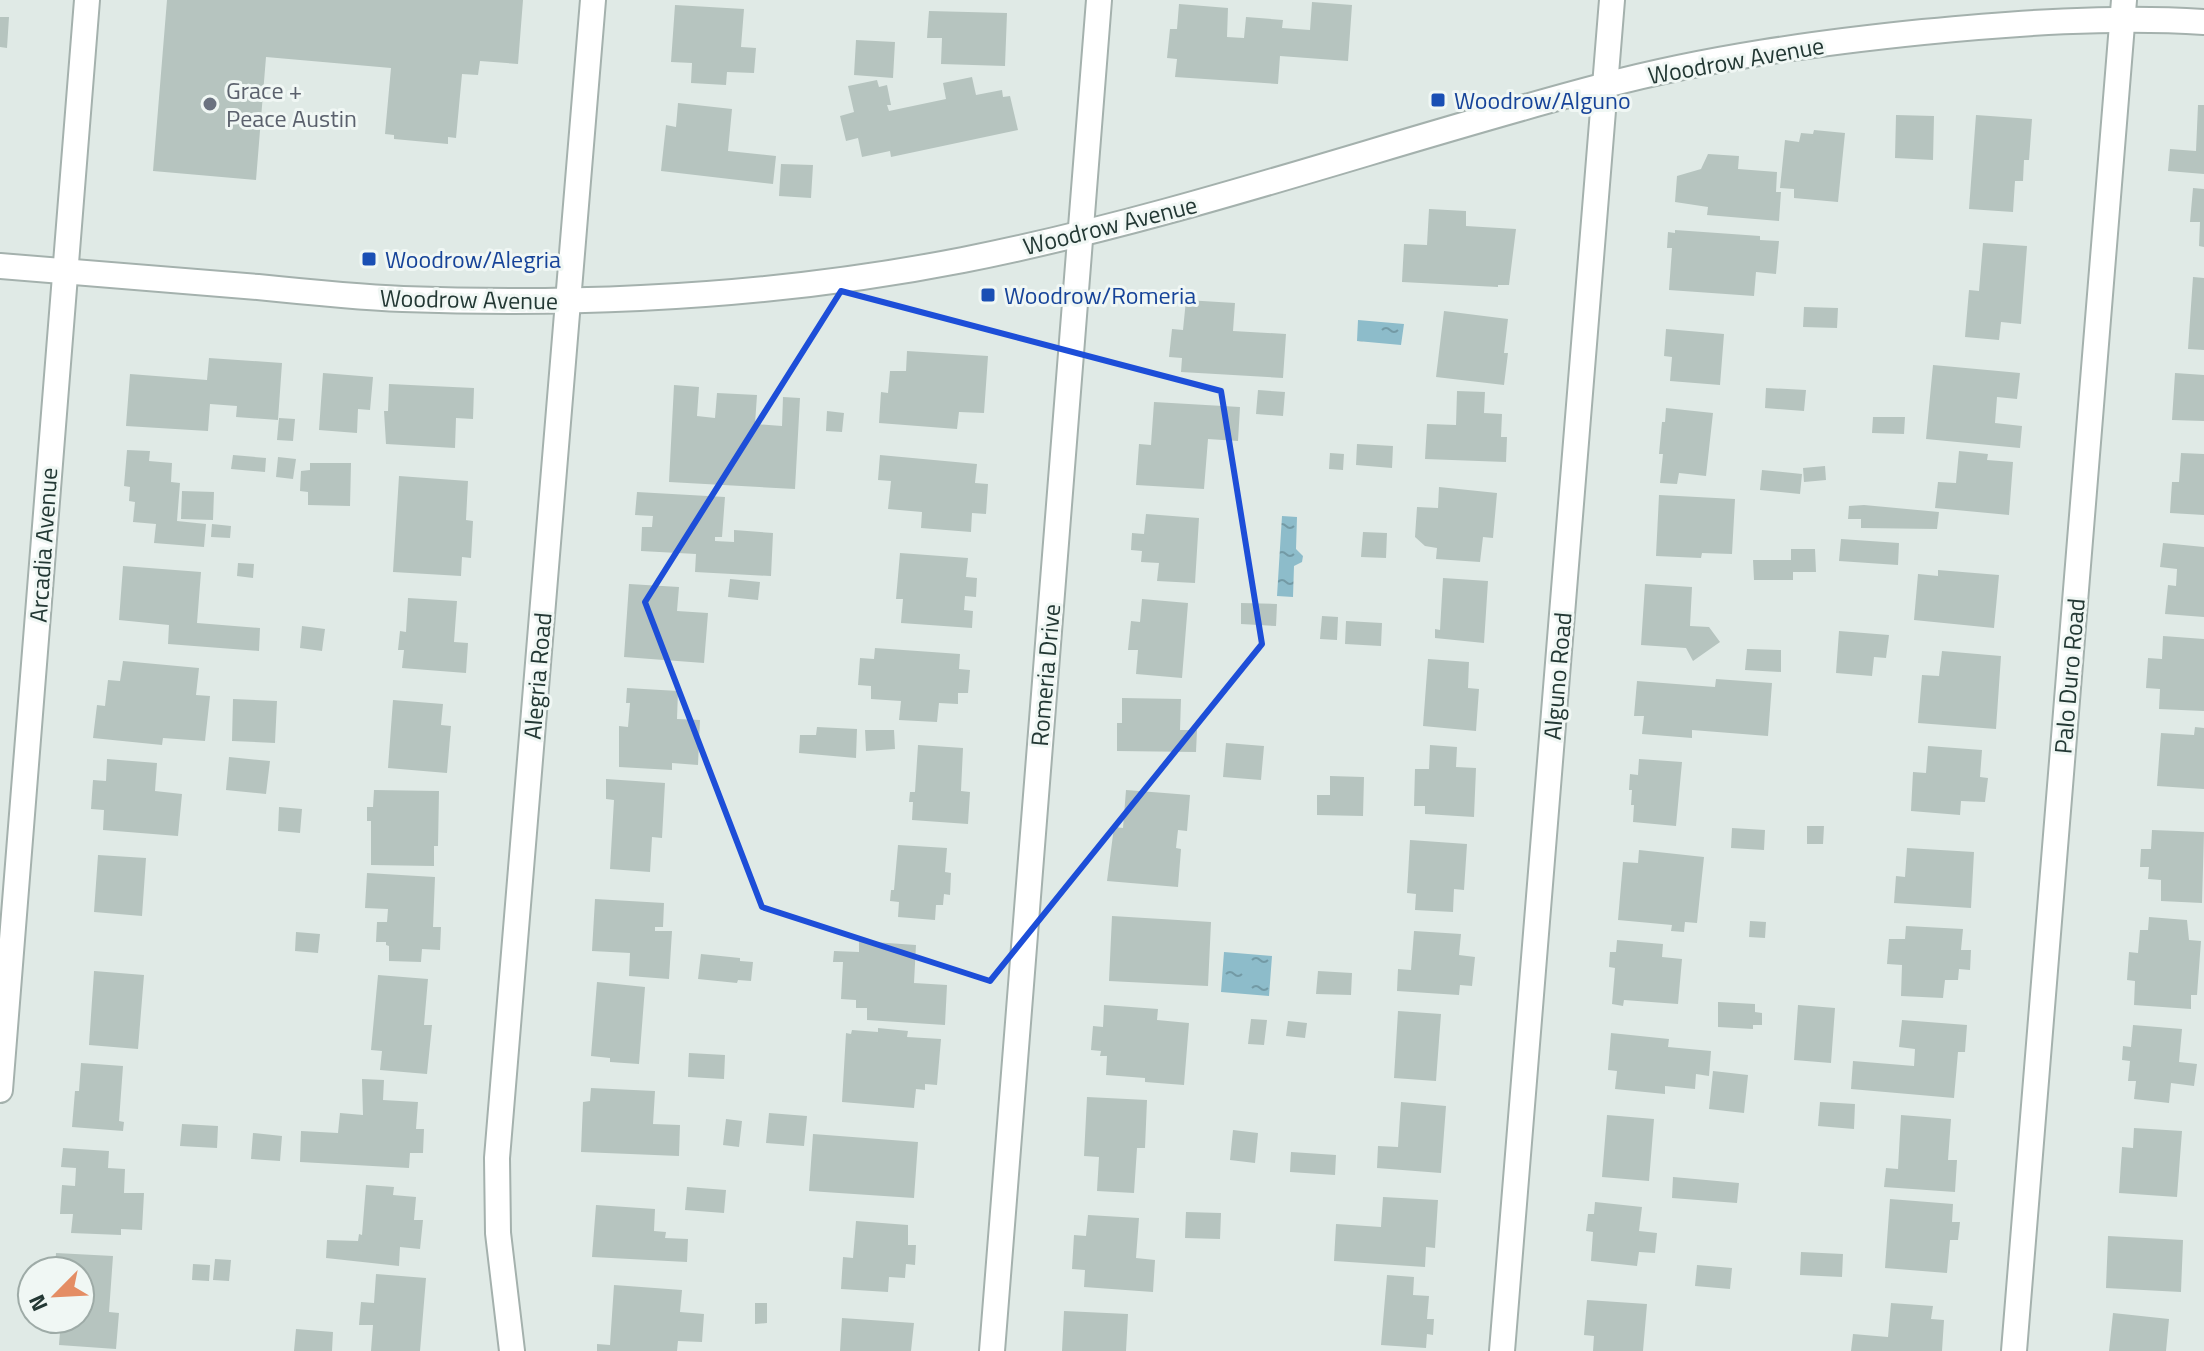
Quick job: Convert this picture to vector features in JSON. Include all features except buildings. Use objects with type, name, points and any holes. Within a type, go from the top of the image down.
[{"type":"street","name":"Arcadia Avenue","points":[[0,1090],[87,0]]},
{"type":"street","name":"Alegria Road","points":[[512,1351],[498,1233],[497,1158],[593,0]]},
{"type":"street","name":"Romeria Drive","points":[[992,1351],[1099,0]]},
{"type":"street","name":"Alguno Road","points":[[1502,1351],[1612,0]]},
{"type":"street","name":"Woodrow Avenue","points":[[0,266],[399,299],[568,302],[694,296],[824,282],[959,261],[1080,235],[1227,196],[1605,85],[1699,63],[1847,40],[2123,10],[2204,22]]},
{"type":"street","name":"Palo Duro Road","points":[[2014,1351],[2123,10]]},
{"type":"highlighted area","points":[[841,291],[1221,391],[1262,644],[990,981],[762,907],[645,602]]},
{"type":"water","points":[[1358,320],[1404,324],[1401,345],[1357,341]]},
{"type":"water","points":[[1282,516],[1297,517],[1296,549],[1303,556],[1302,562],[1294,566],[1293,597],[1277,596]]},
{"type":"water","points":[[1224,952],[1272,956],[1269,996],[1221,992]]},
{"type":"place","name":"Woodrow/Alguno","points":[[1438,100]]},
{"type":"place","name":"Grace + Peace Austin","points":[[210,104]]},
{"type":"place","name":"Woodrow/Alegria","points":[[369,259]]},
{"type":"place","name":"Woodrow/Romeria","points":[[988,295]]}]
